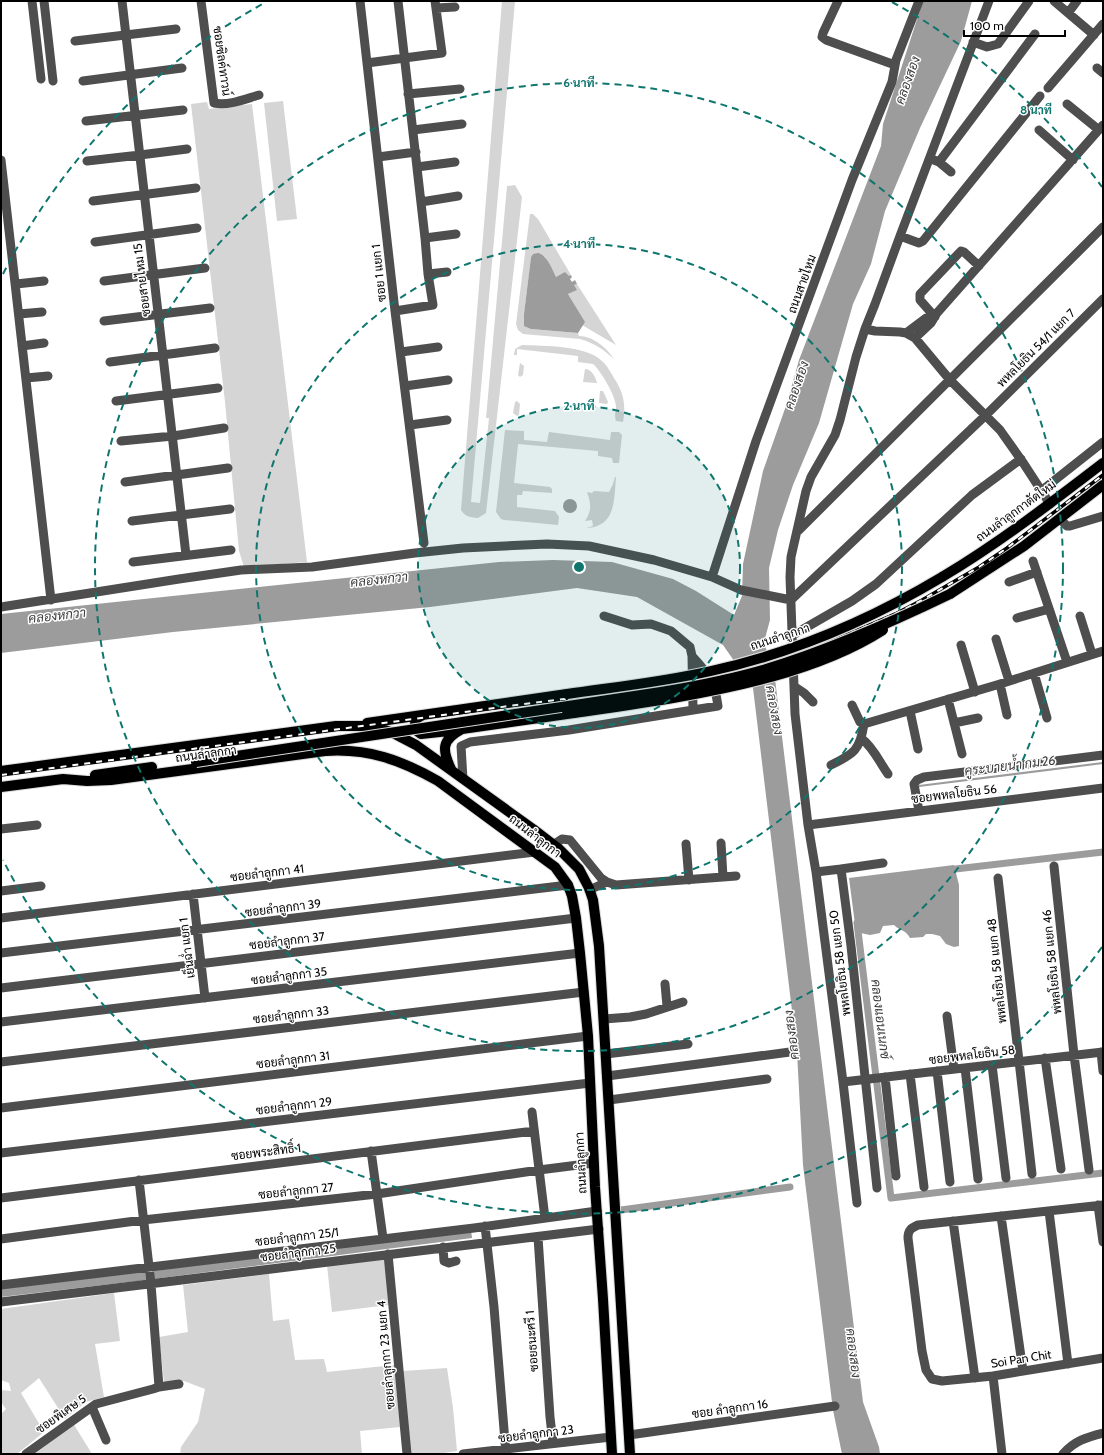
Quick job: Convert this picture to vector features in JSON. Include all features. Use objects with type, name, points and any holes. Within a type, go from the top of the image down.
[{"type":"main road","name":"ถนนลำลูกกาตัดใหม่","points":[[942,578],[995,544],[1103,463]]},
{"type":"main road","points":[[1060,518],[1103,485]]},
{"type":"main road","name":"ถนนลำลูกกา","points":[[1,787],[196,762],[684,688],[744,674],[789,661],[840,643],[902,618],[950,594],[1013,554],[1060,518]]},
{"type":"main road","name":"ถนนลำลูกกา","points":[[1,771],[329,727],[354,725],[680,678],[718,670],[762,658],[823,637],[892,606],[942,578]]},
{"type":"main road","points":[[423,715],[416,719],[415,724],[417,731],[421,734],[567,714],[724,689],[806,666],[864,641],[902,618]]},
{"type":"main road","name":"ถนนลำลูกกา","points":[[354,725],[369,726],[393,733],[416,745],[451,769],[554,845],[579,869],[593,900],[597,924],[604,1019],[630,1454]]},
{"type":"main road","points":[[451,769],[447,760],[445,747],[450,736],[462,729]]},
{"type":"main road","name":"ถนนลำลูกกา","points":[[63,779],[87,781],[112,780],[325,751],[342,750],[372,753],[420,770],[438,781],[555,867],[568,885],[572,896],[576,918],[584,992],[588,1036],[594,1163],[612,1454]]},
{"type":"street","points":[[32,1],[40,79]]},
{"type":"street","points":[[44,1],[53,81]]},
{"type":"street","name":"ซอยสายไหม 15","points":[[122,1],[186,555]]},
{"type":"street","name":"ซอยซิลค์ทาวน์","points":[[202,1],[214,102],[220,104],[236,102],[260,95]]},
{"type":"street","name":"ซอย 1 แยก 1","points":[[360,1],[395,311],[424,543]]},
{"type":"street","points":[[395,311],[433,305],[428,274],[416,152],[412,130],[398,1]]},
{"type":"street","points":[[838,1],[822,36],[826,40],[895,65]]},
{"type":"street","name":"ถนนสายไหม","points":[[712,577],[756,441],[852,180],[892,82],[896,60],[919,1]]},
{"type":"street","points":[[857,1203],[843,1082],[816,872],[808,825],[795,714],[790,577],[792,557],[809,484],[835,435],[865,329],[876,304],[929,158],[989,1]]},
{"type":"street","points":[[973,42],[987,47],[998,44],[1029,1]]},
{"type":"street","points":[[1054,1],[1094,34]]},
{"type":"street","points":[[1068,13],[1077,1]]},
{"type":"street","points":[[367,63],[442,53],[435,4],[455,7]]},
{"type":"street","points":[[1048,88],[1103,24]]},
{"type":"street","points":[[75,41],[176,29]]},
{"type":"street","points":[[939,162],[1035,34]]},
{"type":"street","points":[[83,81],[182,68]]},
{"type":"street","points":[[408,94],[460,89]]},
{"type":"street","points":[[900,236],[919,243],[923,241],[1040,96]]},
{"type":"street","points":[[915,338],[931,323],[935,315],[1101,128],[1067,104]]},
{"type":"street","points":[[86,121],[183,110]]},
{"type":"street","points":[[412,130],[462,124]]},
{"type":"street","points":[[1039,130],[1073,160]]},
{"type":"street","points":[[87,160],[140,155],[187,148]]},
{"type":"street","points":[[378,157],[416,152]]},
{"type":"street","points":[[929,158],[939,162],[951,172]]},
{"type":"street","points":[[1,160],[51,600]]},
{"type":"street","points":[[417,166],[455,162]]},
{"type":"street","points":[[93,201],[196,188]]},
{"type":"street","points":[[421,202],[458,196]]},
{"type":"street","points":[[798,531],[1103,227]]},
{"type":"street","points":[[95,242],[197,228]]},
{"type":"street","points":[[425,238],[456,234]]},
{"type":"street","points":[[935,315],[920,300],[920,294],[959,252],[964,252],[979,266]]},
{"type":"street","points":[[104,281],[205,268]]},
{"type":"street","points":[[428,274],[447,272]]},
{"type":"street","points":[[16,284],[44,281]]},
{"type":"street","name":"พหลโยธิน 54/1 แยก 7","points":[[791,600],[986,415],[1103,299]]},
{"type":"street","points":[[104,321],[210,308]]},
{"type":"street","points":[[19,314],[42,312]]},
{"type":"street","points":[[906,333],[926,318],[935,315]]},
{"type":"street","points":[[865,329],[906,333],[915,338],[950,380],[1000,430],[1050,504]]},
{"type":"street","points":[[22,346],[44,343]]},
{"type":"street","points":[[401,352],[438,347]]},
{"type":"street","points":[[110,362],[215,348]]},
{"type":"street","points":[[26,378],[48,376]]},
{"type":"street","points":[[405,386],[448,380]]},
{"type":"street","points":[[116,401],[218,388]]},
{"type":"street","points":[[410,425],[447,420]]},
{"type":"street","points":[[121,442],[224,428]]},
{"type":"street","points":[[1041,491],[1103,442]]},
{"type":"street","points":[[793,635],[852,601],[876,584],[972,495],[1021,459]]},
{"type":"street","points":[[124,482],[228,468]]},
{"type":"street","points":[[132,521],[230,509]]},
{"type":"street","points":[[1060,518],[1067,526],[1070,526],[1103,516]]},
{"type":"street","points":[[1,607],[241,570],[312,567],[463,548],[547,544],[589,546],[654,560],[712,577],[741,590],[791,600]]},
{"type":"street","points":[[132,562],[231,550]]},
{"type":"street","points":[[1034,561],[1067,662]]},
{"type":"street","points":[[1008,582],[1037,572]]},
{"type":"street","points":[[1017,618],[1050,609]]},
{"type":"street","points":[[604,616],[632,625],[651,624],[671,631],[690,646],[692,656],[693,709]]},
{"type":"street","points":[[1080,616],[1092,654]]},
{"type":"street","points":[[996,639],[1004,683],[1007,715]]},
{"type":"street","points":[[961,645],[975,692]]},
{"type":"street","points":[[864,724],[975,692],[1103,650]]},
{"type":"street","points":[[463,778],[461,746],[470,742],[569,730],[718,706],[713,684],[703,668],[692,656]]},
{"type":"street","points":[[1034,673],[1047,718]]},
{"type":"street","points":[[795,687],[813,702]]},
{"type":"street","points":[[948,700],[962,754]]},
{"type":"street","points":[[852,705],[860,722],[864,724]]},
{"type":"street","points":[[910,711],[918,749]]},
{"type":"street","points":[[954,723],[978,718]]},
{"type":"street","points":[[831,765],[849,756],[856,749],[862,739],[864,724]]},
{"type":"street","points":[[862,739],[872,748],[874,755],[888,774]]},
{"type":"street","points":[[919,811],[914,784],[917,780],[924,777],[1103,755]]},
{"type":"street","name":"ซอยพหลโยธิน 56","points":[[808,825],[1103,788]]},
{"type":"street","points":[[1,829],[37,825]]},
{"type":"street","points":[[554,845],[562,839],[570,840],[601,878],[616,885],[736,876]]},
{"type":"street","points":[[686,844],[689,880]]},
{"type":"street","points":[[721,844],[723,877]]},
{"type":"street","name":"ซอยลำลูกกา 41","points":[[1,918],[535,852]]},
{"type":"street","points":[[816,872],[883,863]]},
{"type":"street","name":"พหลโยธิน 58 แยก 46","points":[[1054,866],[1074,1055],[1089,1170]]},
{"type":"street","name":"พหลโยธิน 58 แยก 50","points":[[840,869],[876,1078]]},
{"type":"street","name":"พหลโยธิน 58 แยก 48","points":[[998,878],[1032,1174]]},
{"type":"street","points":[[589,890],[607,882]]},
{"type":"street","name":"ซอยลำลูกกา 39","points":[[1,953],[568,885]]},
{"type":"street","points":[[1,891],[41,886]]},
{"type":"street","name":"เย็นฉ่ำ แยก 1","points":[[193,894],[205,998]]},
{"type":"street","name":"ซอยลำลูกกา 37","points":[[1,988],[576,918]]},
{"type":"street","name":"ซอยลำลูกกา 35","points":[[1,1022],[580,953]]},
{"type":"street","points":[[665,984],[667,1006]]},
{"type":"street","name":"ซอยลำลูกกา 33","points":[[1,1062],[584,992]]},
{"type":"street","points":[[604,1019],[646,1014],[683,1002]]},
{"type":"street","points":[[947,1016],[954,1069]]},
{"type":"street","name":"ซอยลำลูกกา 31","points":[[1,1108],[588,1036]]},
{"type":"street","points":[[606,1054],[688,1044]]},
{"type":"street","points":[[607,1076],[790,1052]]},
{"type":"street","points":[[1102,1052],[1103,1071]]},
{"type":"street","name":"ซอยพหลโยธิน 58","points":[[843,1082],[1102,1052]]},
{"type":"street","points":[[1045,1058],[1060,1169]]},
{"type":"street","points":[[992,1065],[1006,1178]]},
{"type":"street","points":[[965,1068],[978,1180]]},
{"type":"street","points":[[937,1071],[950,1182]]},
{"type":"street","points":[[910,1074],[924,1187]]},
{"type":"street","points":[[876,1078],[896,1176]]},
{"type":"street","points":[[876,1078],[877,1188]]},
{"type":"street","points":[[609,1100],[767,1079]]},
{"type":"street","name":"ซอยลำลูกกา 29","points":[[1,1153],[590,1083]]},
{"type":"street","points":[[532,1112],[545,1218]]},
{"type":"street","name":"ซอยพระสิทธิ์ 1","points":[[1,1198],[534,1131]]},
{"type":"street","points":[[371,1151],[383,1238]]},
{"type":"street","name":"ซอยลำลูกกา 27","points":[[1,1239],[143,1220],[376,1194],[594,1163]]},
{"type":"street","points":[[139,1180],[149,1268],[159,1386]]},
{"type":"street","points":[[975,1378],[953,1221],[1101,1205],[1103,1242]]},
{"type":"street","points":[[1049,1211],[1068,1364]]},
{"type":"street","name":"ซอยลำลูกกา 25/1","points":[[1,1285],[597,1212]]},
{"type":"street","points":[[1001,1216],[1023,1371]]},
{"type":"street","name":"Soi Pan Chit","points":[[953,1221],[918,1225],[908,1231],[922,1351],[926,1370],[932,1379],[942,1381],[993,1376],[1103,1358]]},
{"type":"street","points":[[485,1226],[488,1242],[505,1452]]},
{"type":"street","name":"ซอยลำลูกกา 25","points":[[1,1302],[150,1282],[599,1229]]},
{"type":"street","name":"ซอยธนะศรี 1","points":[[538,1237],[553,1443]]},
{"type":"street","points":[[443,1247],[444,1261],[449,1263],[456,1261]]},
{"type":"street","name":"ซอยลำลูกกา 23 แยก 4","points":[[388,1254],[407,1454]]},
{"type":"street","points":[[993,1376],[1002,1454]]},
{"type":"street","name":"ซอยพิเศษ 5","points":[[26,1454],[96,1404],[153,1389],[159,1386],[179,1384]]},
{"type":"street","name":"ซอย ลำลูกกา 16","points":[[629,1435],[835,1406]]},
{"type":"street","points":[[92,1407],[106,1440]]},
{"type":"street","points":[[1063,1454],[1073,1444],[1086,1437],[1103,1433]]},
{"type":"street","name":"ซอยลำลูกกา 23","points":[[463,1454],[505,1452],[553,1443],[611,1437]]},
{"type":"shaded area","points":[[502,1],[515,1],[471,502],[480,503],[489,418],[486,418],[507,186],[515,185],[522,197],[486,513],[478,518],[470,517],[461,510]]},
{"type":"shaded area","points":[[283,101],[297,219],[277,221],[264,103]]},
{"type":"shaded area","points":[[207,102],[209,109],[252,104],[307,562],[244,567],[239,551],[225,402],[191,104]]},
{"type":"shaded area","points":[[530,214],[533,214],[538,219],[571,275],[556,277],[545,257],[533,254],[531,257],[524,314],[531,329],[578,333],[579,336],[589,338],[599,343],[614,359],[590,342],[580,339],[523,334],[518,330],[516,324]]},
{"type":"shaded area","points":[[577,284],[616,345],[582,325],[584,321],[568,294],[576,290],[574,285]]},
{"type":"shaded area","points":[[522,345],[553,346],[575,349],[595,356],[602,361],[610,371],[622,394],[624,405],[623,422],[616,421],[616,406],[613,396],[604,377],[593,364],[578,362],[578,356],[517,349],[517,355],[514,355],[515,349]]},
{"type":"shaded area","points":[[520,363],[524,366],[523,375],[520,377],[518,375]]},
{"type":"shaded area","points":[[585,369],[589,370],[593,374],[597,383],[583,382]]},
{"type":"shaded area","points":[[600,391],[603,391],[608,402],[607,404],[599,403]]},
{"type":"shaded area","points":[[517,401],[520,404],[519,415],[517,416],[513,413],[515,402]]},
{"type":"shaded area","points":[[505,430],[524,431],[524,440],[547,442],[549,432],[610,440],[611,432],[619,432],[622,435],[619,463],[613,463],[612,458],[598,456],[598,451],[518,444],[514,483],[550,487],[552,489],[552,493],[523,491],[522,495],[517,495],[517,507],[555,511],[559,517],[558,525],[504,520],[501,519],[496,512]]},
{"type":"shaded area","points":[[615,477],[615,495],[612,511],[603,523],[596,526],[586,528],[593,526],[592,520],[585,521],[589,514],[590,507],[587,492],[609,492]]},
{"type":"shaded area","points":[[384,1258],[386,1262],[388,1305],[332,1312],[327,1265]]},
{"type":"shaded area","points":[[269,1274],[273,1321],[289,1319],[295,1360],[324,1359],[327,1372],[394,1365],[400,1427],[360,1431],[362,1454],[180,1454],[181,1447],[198,1422],[205,1389],[184,1381],[164,1382],[159,1337],[188,1332],[183,1285]]},
{"type":"shaded area","points":[[114,1293],[120,1341],[95,1344],[104,1397],[86,1402],[65,1419],[39,1378],[21,1393],[44,1432],[17,1454],[1,1454],[1,1414],[6,1409],[1,1402],[1,1390],[11,1391],[9,1383],[1,1380],[1,1309]]},
{"type":"shaded area","points":[[447,1368],[457,1451],[437,1454],[409,1454],[403,1371]]},
{"type":"shaded area","points":[[73,1423],[92,1454],[31,1454]]},
{"type":"water","points":[[923,1],[972,1],[961,41],[920,128],[885,211],[871,264],[853,304],[819,423],[793,485],[778,530],[769,568],[770,620],[764,642],[775,679],[863,1402],[879,1447],[880,1454],[842,1454],[833,1410],[803,1165],[797,1052],[753,688],[723,645],[637,597],[577,588],[430,607],[173,632],[1,653],[1,614],[499,562],[553,560],[612,562],[673,579],[696,591],[734,615],[742,596],[743,564],[763,471],[787,403],[799,360],[881,146],[883,124]]},
{"type":"water","points":[[538,253],[547,259],[556,277],[565,272],[569,276],[571,275],[572,277],[570,279],[572,282],[575,280],[577,284],[574,285],[577,290],[568,294],[585,322],[578,333],[531,329],[524,326],[524,314],[531,257],[533,254]]},
{"type":"water","points":[[567,499],[573,499],[577,503],[577,509],[573,513],[567,513],[563,509],[563,503]]},
{"type":"water","points":[[954,865],[959,885],[959,946],[954,947],[946,944],[940,936],[932,934],[926,934],[923,937],[910,938],[906,933],[894,925],[883,926],[880,933],[870,935],[856,932],[849,878]]},
{"type":"water","points":[[471,1230],[472,1238],[153,1279],[152,1269]]},
{"type":"water","points":[[145,1270],[146,1280],[1,1297],[1,1289]]},
{"type":"waterway","name":"คูระบายน้ำ กม.26","points":[[919,786],[1103,763]]},
{"type":"waterway","name":"คลองแอนเนกซ์","points":[[947,870],[1103,852]]},
{"type":"waterway","name":"คลองแอนเนกซ์","points":[[857,923],[891,1198],[1103,1173]]},
{"type":"waterway","points":[[621,1210],[790,1187]]},
{"type":"railway","points":[[1,775],[667,686],[749,669],[823,645],[897,613],[922,600],[979,567],[1007,548],[1103,475]]},
{"type":"water label","name":"คลองสอง","points":[[907,80]]},
{"type":"water label","name":"คลองสอง","points":[[796,385]]},
{"type":"water label","name":"คลองหกวา","points":[[379,579]]},
{"type":"water label","name":"คลองหกวา","points":[[57,615]]},
{"type":"water label","name":"คลองสอง","points":[[775,710]]},
{"type":"water label","name":"คลองสอง","points":[[791,1035]]},
{"type":"water label","name":"คลองสอง","points":[[854,1353]]}]
